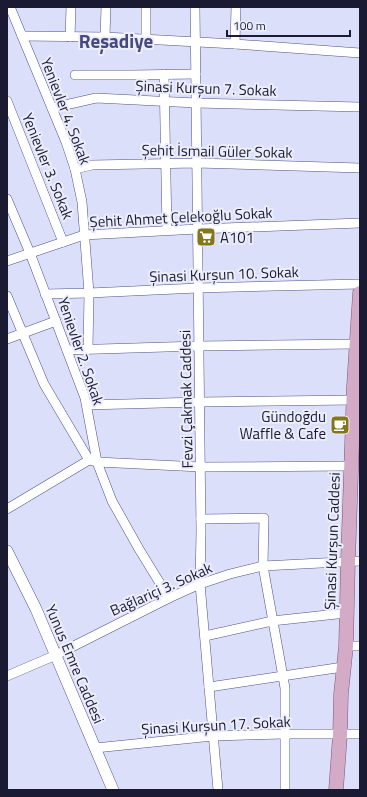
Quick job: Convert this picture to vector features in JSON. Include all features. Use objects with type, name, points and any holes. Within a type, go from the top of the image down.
[{"type":"main road","name":"Şinasi Kurşun Caddesi","points":[[336,790],[343,668],[346,646],[346,613],[354,561],[354,400],[357,385],[356,344],[360,293]]},
{"type":"street","name":"Yenievler 4. Sokak","points":[[10,7],[66,142],[75,169],[82,202],[89,293],[88,349]]},
{"type":"street","points":[[70,37],[71,7]]},
{"type":"street","points":[[106,7],[106,37]]},
{"type":"street","points":[[146,7],[146,39]]},
{"type":"street","name":"Fevzi Çakmak Caddesi","points":[[195,7],[201,467],[200,584],[218,790]]},
{"type":"street","points":[[235,44],[236,7]]},
{"type":"street","points":[[22,36],[146,39],[360,53]]},
{"type":"street","points":[[164,74],[167,230]]},
{"type":"street","points":[[75,75],[196,74]]},
{"type":"street","name":"Şinasi Kurşun 7. Sokak","points":[[52,108],[96,98],[196,103],[360,107]]},
{"type":"street","name":"Yenievler 3. Sokak","points":[[7,101],[63,242]]},
{"type":"street","name":"Şehit İsmail Güler Sokak","points":[[75,169],[92,165],[197,163],[360,168]]},
{"type":"street","name":"Yenievler 2. Sokak","points":[[7,199],[30,253],[85,398],[93,461],[112,501],[138,549],[168,598]]},
{"type":"street","name":"Şehit Ahmet Çelekoğlu Sokak","points":[[7,261],[84,236],[198,228],[360,223]]},
{"type":"street","name":"Şinasi Kurşun 10. Sokak","points":[[45,294],[360,284]]},
{"type":"street","points":[[7,296],[44,384],[93,461]]},
{"type":"street","points":[[7,338],[56,321]]},
{"type":"street","points":[[67,350],[199,346],[356,344]]},
{"type":"street","points":[[87,405],[354,400]]},
{"type":"street","points":[[7,509],[93,461],[354,473]]},
{"type":"street","points":[[201,518],[264,518],[263,566],[284,688],[285,790]]},
{"type":"street","name":"Yunus Emre Caddesi","points":[[7,551],[36,609],[113,790]]},
{"type":"street","name":"Bağlariçi 3. Sokak","points":[[7,676],[56,655],[168,598],[200,584],[230,574],[263,566],[354,561]]},
{"type":"street","points":[[205,636],[272,621],[346,613]]},
{"type":"street","points":[[346,646],[360,646]]},
{"type":"street","points":[[209,687],[343,668]]},
{"type":"street","name":"Şinasi Kurşun 17. Sokak","points":[[95,748],[213,736],[360,734]]},
{"type":"place","name":"A101","points":[[206,237]]},
{"type":"place","name":"Gündoğdu Waffle & Cafe","points":[[340,425]]},
{"type":"district","name":"Reşadiye","points":[[116,40]]}]
